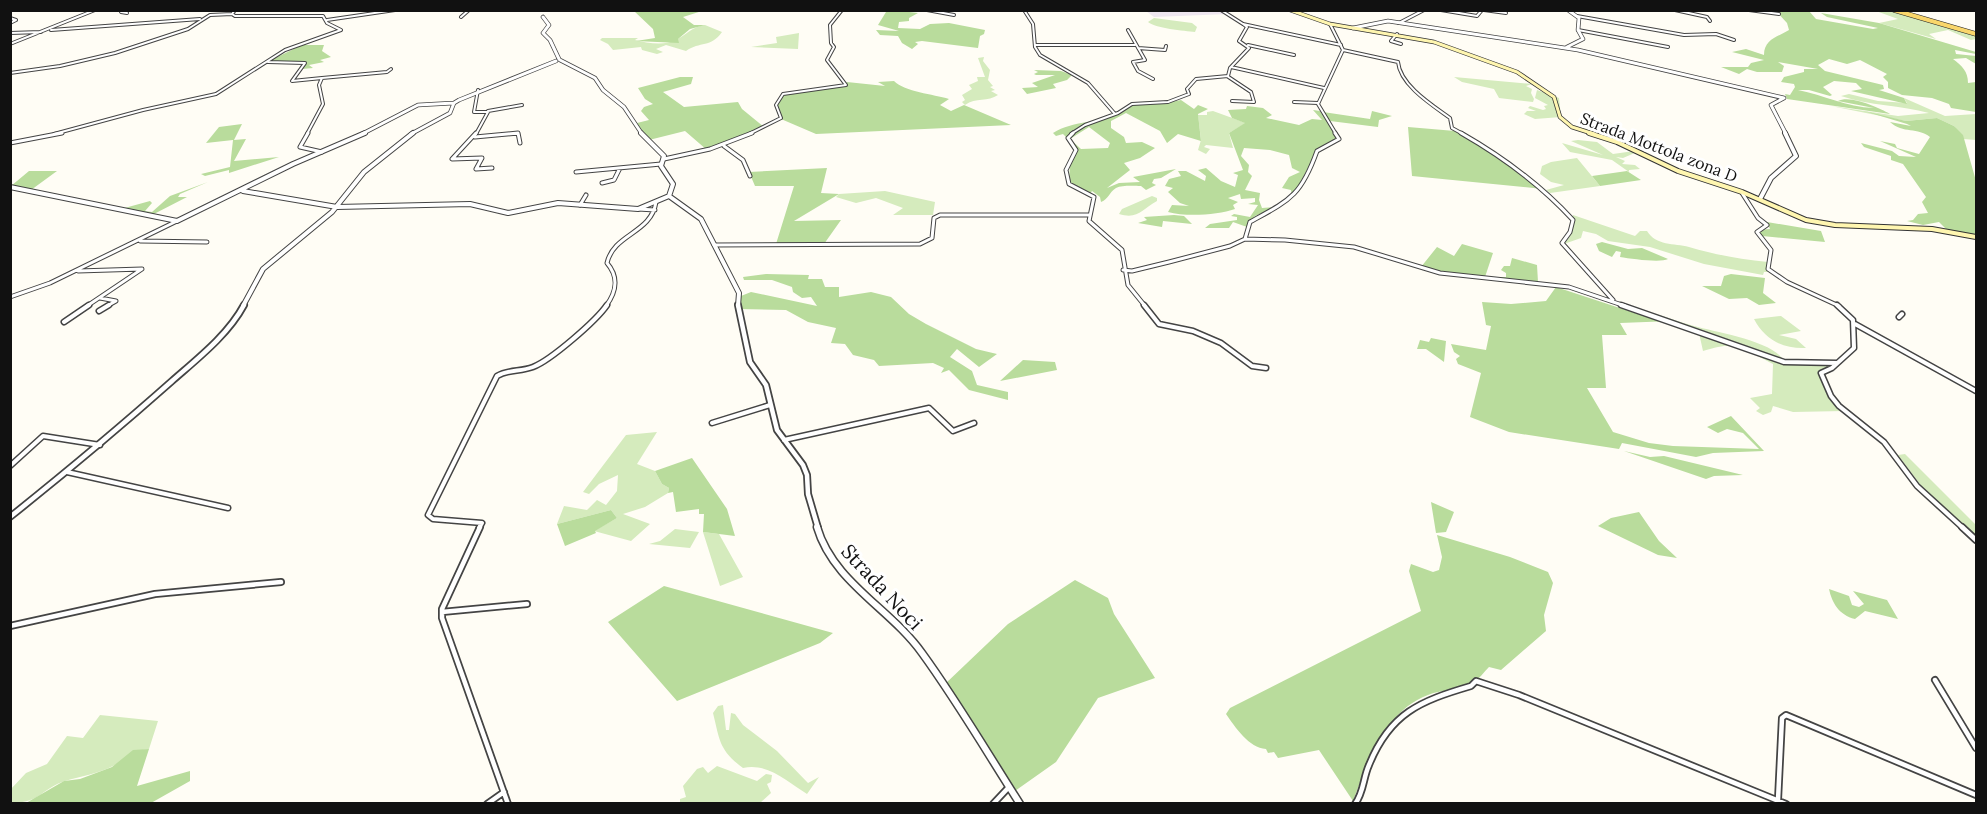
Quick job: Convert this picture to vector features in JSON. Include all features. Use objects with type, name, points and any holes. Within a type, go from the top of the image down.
[{"type":"main road","name":"Strada Mottola zona D","points":[[1290,10],[1330,24],[1397,34],[1442,44],[1517,72],[1554,97],[1560,117],[1572,127],[1617,142],[1685,174],[1742,192],[1801,218],[1824,224],[1913,227],[1977,237]]},
{"type":"main road","points":[[1894,10],[1977,34]]},
{"type":"street","points":[[10,44],[51,30],[95,10]]},
{"type":"street","points":[[232,14],[235,10]]},
{"type":"street","points":[[327,21],[395,10]]},
{"type":"street","points":[[461,17],[469,10]]},
{"type":"street","points":[[576,172],[663,162],[723,146],[752,135],[780,119],[776,105],[783,93],[846,85],[827,60],[834,47],[831,43],[830,25],[842,10]]},
{"type":"street","points":[[927,10],[954,15]]},
{"type":"street","points":[[981,10],[995,10]]},
{"type":"street","points":[[1023,10],[1033,24],[1035,45],[1040,55],[1059,69],[1089,83],[1115,114]]},
{"type":"street","points":[[1221,10],[1247,27],[1239,40],[1250,48],[1231,67],[1227,76]]},
{"type":"street","points":[[1399,22],[1424,10]]},
{"type":"street","points":[[1441,10],[1478,16],[1483,10],[1506,13]]},
{"type":"street","points":[[1568,10],[1577,16],[1684,35],[1701,32],[1708,35],[1722,34],[1734,40]]},
{"type":"street","points":[[1675,10],[1707,17],[1710,21]]},
{"type":"street","points":[[1749,10],[1779,14],[1776,10]]},
{"type":"street","points":[[546,11],[543,17],[549,25],[543,33],[550,40],[559,60],[595,78],[605,92],[624,107],[663,162],[673,184],[669,196],[638,209]]},
{"type":"street","points":[[10,73],[57,66],[115,53],[188,29],[211,14],[298,14],[325,17],[340,30],[285,50],[216,94],[143,110],[81,129],[10,143]]},
{"type":"street","points":[[1561,48],[1576,44],[1583,39],[1578,30],[1577,16]]},
{"type":"street","points":[[10,18],[16,20],[10,23]]},
{"type":"street","points":[[51,30],[202,19]]},
{"type":"street","points":[[1353,28],[1380,21],[1399,22],[1575,49],[1784,98],[1771,105],[1773,116],[1788,136],[1796,156],[1783,169],[1770,177],[1760,199]]},
{"type":"street","points":[[1243,24],[1342,45]]},
{"type":"street","points":[[1318,103],[1343,50],[1330,24]]},
{"type":"street","points":[[1128,30],[1145,60],[1132,62],[1138,71],[1153,79]]},
{"type":"street","points":[[1578,30],[1668,47]]},
{"type":"street","points":[[10,33],[42,33]]},
{"type":"street","points":[[1397,34],[1391,41],[1401,44]]},
{"type":"street","points":[[1575,49],[1576,44]]},
{"type":"street","points":[[1035,45],[1136,47],[1165,50],[1166,46]]},
{"type":"street","points":[[1245,45],[1294,55]]},
{"type":"street","points":[[1343,50],[1398,62],[1399,72],[1450,118],[1452,128],[1491,150],[1543,188],[1573,220],[1570,232],[1562,243],[1614,302]]},
{"type":"street","points":[[10,297],[77,271],[136,240],[243,191],[293,164],[418,105],[454,103],[478,90],[559,60]]},
{"type":"street","points":[[548,64],[559,60]]},
{"type":"street","points":[[267,62],[305,63],[292,81],[387,72],[391,69]]},
{"type":"street","points":[[1231,67],[1324,88]]},
{"type":"street","points":[[1089,222],[1094,197],[1069,184],[1066,170],[1076,150],[1068,138],[1084,125],[1115,114],[1133,103],[1161,104],[1181,99],[1189,94],[1187,90],[1196,79],[1227,76],[1251,92],[1254,102],[1232,101]]},
{"type":"street","points":[[322,78],[319,85],[323,104],[300,147],[322,152]]},
{"type":"street","points":[[478,90],[474,112],[522,105]]},
{"type":"street","points":[[1294,102],[1318,103]]},
{"type":"street","points":[[10,518],[101,445],[207,351],[239,315],[263,269],[305,237],[337,207],[364,171],[418,129],[450,113],[454,103]]},
{"type":"street","points":[[1245,239],[1250,222],[1291,200],[1310,171],[1317,151],[1339,139],[1318,103]]},
{"type":"street","points":[[488,111],[474,137],[452,159],[482,158],[476,170],[492,168]]},
{"type":"street","points":[[474,137],[518,133],[520,143]]},
{"type":"street","points":[[723,146],[743,160],[750,176]]},
{"type":"street","points":[[602,183],[614,180],[621,168]]},
{"type":"street","points":[[10,187],[177,221]]},
{"type":"street","points":[[243,191],[337,207],[470,204],[508,213],[558,204],[655,210]]},
{"type":"street","points":[[1742,192],[1758,218],[1767,225],[1757,232],[1771,250],[1768,269],[1842,308],[1854,324],[1977,391]]},
{"type":"street","points":[[580,205],[586,195]]},
{"type":"street","name":"Strada Noci","points":[[669,196],[701,219],[738,293],[737,310],[750,362],[766,385],[777,430],[803,465],[807,475],[808,494],[822,544],[846,576],[918,646],[1020,804]]},
{"type":"street","points":[[508,804],[441,612],[482,523],[433,519],[428,515],[491,387],[501,372],[533,367],[595,322],[610,301],[616,283],[616,274],[607,263],[608,258],[628,235],[652,218],[656,202]]},
{"type":"street","points":[[714,245],[920,244],[932,238],[934,218],[940,215],[1090,215]]},
{"type":"street","points":[[1075,215],[1089,222],[1122,250],[1128,285],[1159,324],[1193,331],[1221,343],[1252,366],[1266,368]]},
{"type":"street","points":[[1124,270],[1132,271],[1169,262],[1230,246],[1245,239],[1354,247],[1397,258],[1440,273],[1561,285],[1784,362],[1837,363]]},
{"type":"street","points":[[136,240],[207,242]]},
{"type":"street","points":[[64,322],[142,269],[77,271]]},
{"type":"street","points":[[99,298],[116,302],[99,310]]},
{"type":"street","points":[[1854,324],[1854,348],[1821,373],[1831,396],[1839,406],[1884,442],[1917,486],[1977,540]]},
{"type":"street","points":[[712,423],[770,405]]},
{"type":"street","points":[[784,440],[929,408],[954,431],[974,423]]},
{"type":"street","points":[[10,466],[43,436],[101,445]]},
{"type":"street","points":[[67,472],[118,483],[120,486],[158,496],[228,508]]},
{"type":"street","points":[[10,626],[155,594],[281,582]]},
{"type":"street","points":[[441,612],[527,604]]},
{"type":"street","points":[[1935,680],[1977,748]]},
{"type":"street","points":[[1354,804],[1361,796],[1367,769],[1381,741],[1401,712],[1427,698],[1471,686],[1476,681],[1520,694],[1786,804]]},
{"type":"street","points":[[1778,800],[1782,718],[1786,715],[1977,795]]},
{"type":"street","points":[[993,804],[1009,787]]},
{"type":"street","points":[[487,804],[504,792]]},
{"type":"shaded area","points":[[1221,10],[1228,14],[1154,17],[1146,11]]},
{"type":"green space","points":[[892,10],[918,13],[909,18],[909,21],[899,22],[898,28],[920,29],[930,24],[949,23],[985,30],[980,36],[978,48],[922,41],[915,42],[918,44],[912,49],[902,43],[898,36],[880,35],[876,30],[899,31],[878,25],[886,12]]},
{"type":"green space","points":[[634,11],[702,11],[683,17],[694,25],[705,25],[690,29],[678,39],[679,43],[636,41],[655,38],[653,29]]},
{"type":"green space","points":[[1776,11],[1809,11],[1816,19],[1873,29],[1878,28],[1827,17],[1821,13],[1879,23],[1976,52],[1976,54],[1955,50],[1956,54],[1976,56],[1976,64],[1966,58],[1953,59],[1964,69],[1968,83],[1976,82],[1976,112],[1951,108],[1949,104],[1932,98],[1902,95],[1888,88],[1888,82],[1883,77],[1887,74],[1860,60],[1847,64],[1829,59],[1818,65],[1825,71],[1883,85],[1884,89],[1879,90],[1904,98],[1907,104],[1851,91],[1862,89],[1856,83],[1834,81],[1823,87],[1832,95],[1830,96],[1809,90],[1798,90],[1838,101],[1844,99],[1859,101],[1890,114],[1787,99],[1785,94],[1790,95],[1795,87],[1794,84],[1781,82],[1784,77],[1804,72],[1804,69],[1818,69],[1778,62],[1784,66],[1782,72],[1757,72],[1747,69],[1739,74],[1721,67],[1748,67],[1751,63],[1764,60],[1732,52],[1746,49],[1764,55],[1769,42],[1789,30],[1787,23]]},
{"type":"green space","points":[[1876,11],[1899,12],[1976,35],[1976,39],[1971,40],[1948,30],[1929,34],[1936,39],[1879,23],[1898,19]]},
{"type":"green space","points":[[1154,18],[1192,23],[1197,27],[1195,32],[1163,28],[1148,22]]},
{"type":"green space","points":[[705,25],[722,32],[714,40],[686,51],[666,45],[656,49],[663,52],[657,54],[642,50],[641,47],[613,50],[600,40],[602,38],[638,38],[635,40],[666,43]]},
{"type":"green space","points":[[799,33],[798,49],[751,47],[777,43],[776,37]]},
{"type":"green space","points":[[302,45],[324,45],[322,51],[331,57],[320,60],[324,62],[309,65],[313,68],[302,69],[306,63],[269,61]]},
{"type":"green space","points":[[984,57],[983,61],[990,70],[988,80],[993,86],[990,87],[995,90],[991,91],[998,95],[965,105],[962,102],[965,100],[962,95],[972,89],[969,85],[978,81],[977,77],[985,77],[978,58]]},
{"type":"green space","points":[[1034,70],[1061,71],[1072,75],[1067,80],[1053,84],[1056,88],[1027,94],[1022,88],[1038,87],[1032,83],[1055,75],[1036,75],[1034,74],[1038,72]]},
{"type":"green space","points":[[680,77],[693,77],[691,84],[663,92],[684,107],[738,102],[742,109],[764,127],[707,150],[685,131],[649,140],[637,123],[649,120],[641,111],[644,107],[653,104],[645,99],[638,88]]},
{"type":"green space","points":[[1454,77],[1532,84],[1526,86],[1532,89],[1534,99],[1533,102],[1499,98],[1494,89],[1462,82]]},
{"type":"green space","points":[[894,81],[912,90],[949,99],[940,105],[951,111],[964,105],[1011,125],[816,134],[781,119],[777,105],[781,96],[797,92],[846,85],[847,82],[885,86],[878,82]]},
{"type":"green space","points":[[1537,90],[1559,98],[1561,117],[1535,119],[1524,114],[1527,111],[1536,111],[1528,108],[1530,106],[1546,109],[1544,106],[1548,105],[1535,98]]},
{"type":"green space","points":[[1849,94],[1878,101],[1907,103],[1904,98],[1945,116],[1976,114],[1976,140],[1963,139],[1954,126],[1937,118],[1906,121],[1831,106],[1898,116],[1929,113],[1841,96]]},
{"type":"green space","points":[[1181,100],[1194,109],[1198,105],[1208,109],[1198,114],[1201,141],[1178,134],[1167,143],[1160,131],[1126,113],[1111,121],[1111,128],[1124,137],[1126,143],[1142,142],[1155,148],[1140,158],[1124,163],[1130,170],[1107,188],[1119,183],[1140,182],[1133,177],[1176,169],[1161,178],[1154,179],[1152,183],[1156,185],[1146,190],[1141,186],[1119,187],[1101,202],[1100,197],[1092,191],[1090,194],[1069,183],[1070,164],[1077,150],[1069,139],[1084,126],[1067,138],[1063,134],[1056,136],[1053,133],[1069,126],[1111,116],[1135,103]],"holes":[[[1089,127],[1110,143],[1108,148],[1081,149],[1070,139]]]},
{"type":"green space","points":[[1247,106],[1263,108],[1272,115],[1266,118],[1299,125],[1312,119],[1322,120],[1313,110],[1320,111],[1338,139],[1321,150],[1315,157],[1292,197],[1291,190],[1282,188],[1289,177],[1300,172],[1292,168],[1289,155],[1270,150],[1244,148],[1241,156],[1249,165],[1248,172],[1252,176],[1245,190],[1260,193],[1259,200],[1262,208],[1276,207],[1255,216],[1247,227],[1233,222],[1229,228],[1205,228],[1210,224],[1237,220],[1237,217],[1231,216],[1234,214],[1250,217],[1258,205],[1248,204],[1255,202],[1255,198],[1241,199],[1240,194],[1228,198],[1238,202],[1233,205],[1235,209],[1228,211],[1193,215],[1168,212],[1172,205],[1189,206],[1180,203],[1168,192],[1173,188],[1165,186],[1169,179],[1181,176],[1178,171],[1186,171],[1205,181],[1206,176],[1198,170],[1206,168],[1221,181],[1235,187],[1238,175],[1233,173],[1243,170],[1229,133],[1245,123],[1232,118],[1228,110],[1246,109]]},
{"type":"green space","points":[[1213,111],[1246,123],[1229,133],[1233,148],[1206,145],[1204,147],[1210,149],[1206,154],[1198,150],[1201,140],[1198,115],[1207,115],[1207,112]]},
{"type":"green space","points":[[1372,111],[1392,116],[1379,120],[1378,127],[1330,121],[1323,112],[1370,119]]},
{"type":"green space","points":[[1864,111],[1906,121],[1937,118],[1954,126],[1963,135],[1976,181],[1976,236],[1947,230],[1939,222],[1923,225],[1907,221],[1913,220],[1918,214],[1928,213],[1922,202],[1926,197],[1903,164],[1891,160],[1891,156],[1864,147],[1861,143],[1892,151],[1899,156],[1916,157],[1880,141],[1895,144],[1897,148],[1919,154],[1930,137],[1921,132],[1900,128],[1890,122],[1911,126],[1907,124]]},
{"type":"green space","points":[[242,124],[234,140],[246,139],[234,161],[279,157],[229,173],[229,170],[205,176],[201,174],[230,167],[233,140],[206,143],[219,127]]},
{"type":"green space","points":[[1408,127],[1455,131],[1476,142],[1543,189],[1412,176]]},
{"type":"green space","points":[[1571,141],[1597,142],[1613,154],[1637,152],[1623,158],[1616,157],[1625,161],[1622,164],[1635,165],[1640,169],[1629,170],[1629,172],[1612,160],[1570,152],[1562,143],[1603,155]]},
{"type":"green space","points":[[1577,158],[1600,186],[1550,193],[1546,190],[1564,185],[1551,182],[1540,174],[1542,166],[1551,162]]},
{"type":"green space","points":[[827,168],[821,193],[839,194],[794,221],[841,220],[824,244],[776,244],[794,186],[755,186],[749,172]]},
{"type":"green space","points":[[29,171],[57,171],[31,190],[11,186]]},
{"type":"green space","points":[[1627,171],[1641,180],[1600,186],[1592,176]]},
{"type":"green space","points":[[208,182],[180,194],[178,197],[187,197],[152,215],[121,209],[150,201],[152,203],[145,211],[152,212],[170,196]]},
{"type":"green space","points":[[885,191],[935,202],[933,215],[893,215],[903,208],[876,198],[856,203],[836,197],[839,194]]},
{"type":"green space","points":[[1152,196],[1157,198],[1157,201],[1140,213],[1131,216],[1119,214],[1122,209]]},
{"type":"green space","points":[[1573,215],[1635,236],[1640,231],[1647,231],[1660,242],[1768,262],[1766,267],[1770,272],[1764,272],[1763,275],[1704,264],[1650,247],[1608,241],[1596,234],[1583,231],[1581,238],[1564,244],[1570,236]]},
{"type":"green space","points":[[1184,216],[1192,224],[1163,221],[1162,227],[1138,223],[1147,220],[1144,217]]},
{"type":"green space","points":[[1767,222],[1821,231],[1825,242],[1762,236],[1757,230],[1770,229]]},
{"type":"green space","points":[[1602,242],[1628,249],[1642,248],[1668,259],[1653,261],[1625,258],[1620,257],[1621,252],[1616,251],[1612,257],[1599,251],[1596,244]]},
{"type":"green space","points":[[1462,244],[1493,253],[1485,277],[1506,277],[1506,273],[1501,270],[1504,266],[1510,266],[1512,258],[1537,265],[1538,282],[1459,276],[1421,267],[1437,247],[1454,256]]},
{"type":"green space","points":[[766,274],[809,275],[808,279],[822,279],[825,287],[839,287],[839,297],[871,292],[891,297],[909,314],[926,324],[976,349],[997,354],[979,367],[957,349],[950,357],[972,371],[977,385],[1008,392],[1008,400],[969,390],[949,370],[941,373],[944,368],[933,363],[879,366],[874,360],[853,355],[845,344],[831,343],[836,328],[808,322],[786,310],[739,309],[741,296],[751,292],[817,306],[811,297],[802,298],[793,292],[792,287],[772,280],[744,280],[743,277]]},
{"type":"green space","points":[[1731,274],[1765,278],[1763,293],[1776,303],[1759,305],[1747,298],[1729,299],[1702,286],[1721,286],[1724,276]]},
{"type":"green space","points":[[1556,287],[1638,314],[1672,321],[1620,323],[1627,335],[1602,335],[1606,388],[1587,388],[1613,432],[1649,443],[1673,446],[1759,449],[1743,433],[1727,429],[1718,433],[1707,427],[1731,416],[1764,451],[1713,453],[1696,457],[1622,443],[1619,449],[1509,432],[1470,417],[1481,373],[1458,364],[1456,359],[1460,356],[1454,352],[1451,344],[1486,350],[1491,326],[1486,325],[1482,302],[1511,304],[1546,301]]},
{"type":"green space","points":[[1649,312],[1757,343],[1778,354],[1784,361]]},
{"type":"green space","points":[[1781,316],[1801,331],[1779,335],[1796,339],[1806,348],[1790,347],[1776,342],[1764,333],[1754,319]]},
{"type":"green space","points":[[1686,326],[1785,362],[1825,363],[1830,368],[1821,373],[1831,395],[1844,411],[1793,412],[1773,406],[1771,412],[1763,415],[1756,411],[1760,408],[1750,398],[1772,394],[1773,364],[1739,347],[1724,346],[1703,351],[1699,333]]},
{"type":"green space","points":[[1431,338],[1446,341],[1444,362],[1426,349],[1417,349],[1420,340],[1429,342]]},
{"type":"green space","points":[[1023,360],[1055,362],[1057,370],[1000,381]]},
{"type":"green space","points":[[657,432],[637,464],[655,471],[662,484],[669,488],[668,493],[645,507],[623,514],[650,524],[631,541],[594,531],[617,518],[611,510],[557,524],[564,506],[587,510],[597,500],[606,505],[617,491],[618,475],[599,484],[589,494],[583,492],[626,435]]},
{"type":"green space","points":[[1624,451],[1650,457],[1664,456],[1743,475],[1714,476],[1706,479]]},
{"type":"green space","points":[[1905,454],[1976,525],[1976,537],[1925,491],[1898,455]]},
{"type":"green space","points":[[692,458],[727,509],[735,536],[703,532],[704,514],[699,514],[699,509],[676,512],[673,492],[668,493],[669,488],[662,484],[655,471]]},
{"type":"green space","points":[[1431,502],[1454,512],[1446,532],[1436,533]]},
{"type":"green space","points":[[611,510],[617,518],[595,531],[596,533],[565,546],[557,524]]},
{"type":"green space","points":[[1639,512],[1659,541],[1677,558],[1658,555],[1598,526],[1611,518]]},
{"type":"green space","points":[[675,529],[699,532],[690,548],[649,544],[660,541]]},
{"type":"green space","points":[[703,532],[719,534],[743,577],[720,586]]},
{"type":"green space","points":[[1437,535],[1510,557],[1548,572],[1553,583],[1544,615],[1546,631],[1501,670],[1489,667],[1468,686],[1428,695],[1400,713],[1380,739],[1353,801],[1319,750],[1278,758],[1274,752],[1268,753],[1266,749],[1248,741],[1226,714],[1230,708],[1421,611],[1409,571],[1411,564],[1433,572],[1439,570],[1442,557]]},
{"type":"green space","points":[[1075,580],[1108,598],[1114,614],[1155,678],[1098,698],[1056,762],[1015,791],[945,684],[1008,624]]},
{"type":"green space","points":[[664,586],[833,633],[820,643],[677,701],[608,622]]},
{"type":"green space","points":[[1829,589],[1849,596],[1852,605],[1859,607],[1864,604],[1853,591],[1887,600],[1898,619],[1865,611],[1855,619],[1849,617],[1837,608]]},
{"type":"green space","points":[[723,705],[726,730],[729,730],[731,713],[735,714],[743,725],[777,751],[808,783],[819,777],[807,794],[769,770],[743,768],[729,756],[719,738],[713,713],[718,706]]},
{"type":"green space","points":[[100,715],[158,721],[149,749],[133,753],[107,769],[57,784],[29,801],[11,803],[10,790],[26,773],[47,764],[67,736],[83,738]]},
{"type":"green space","points":[[149,749],[137,786],[190,771],[190,781],[151,803],[26,803],[64,781],[80,779],[112,767],[133,750]]},
{"type":"green space","points":[[717,766],[757,781],[766,774],[772,775],[771,782],[767,784],[771,793],[760,803],[680,803],[680,799],[686,797],[683,786],[697,769],[703,767],[708,773]]}]
